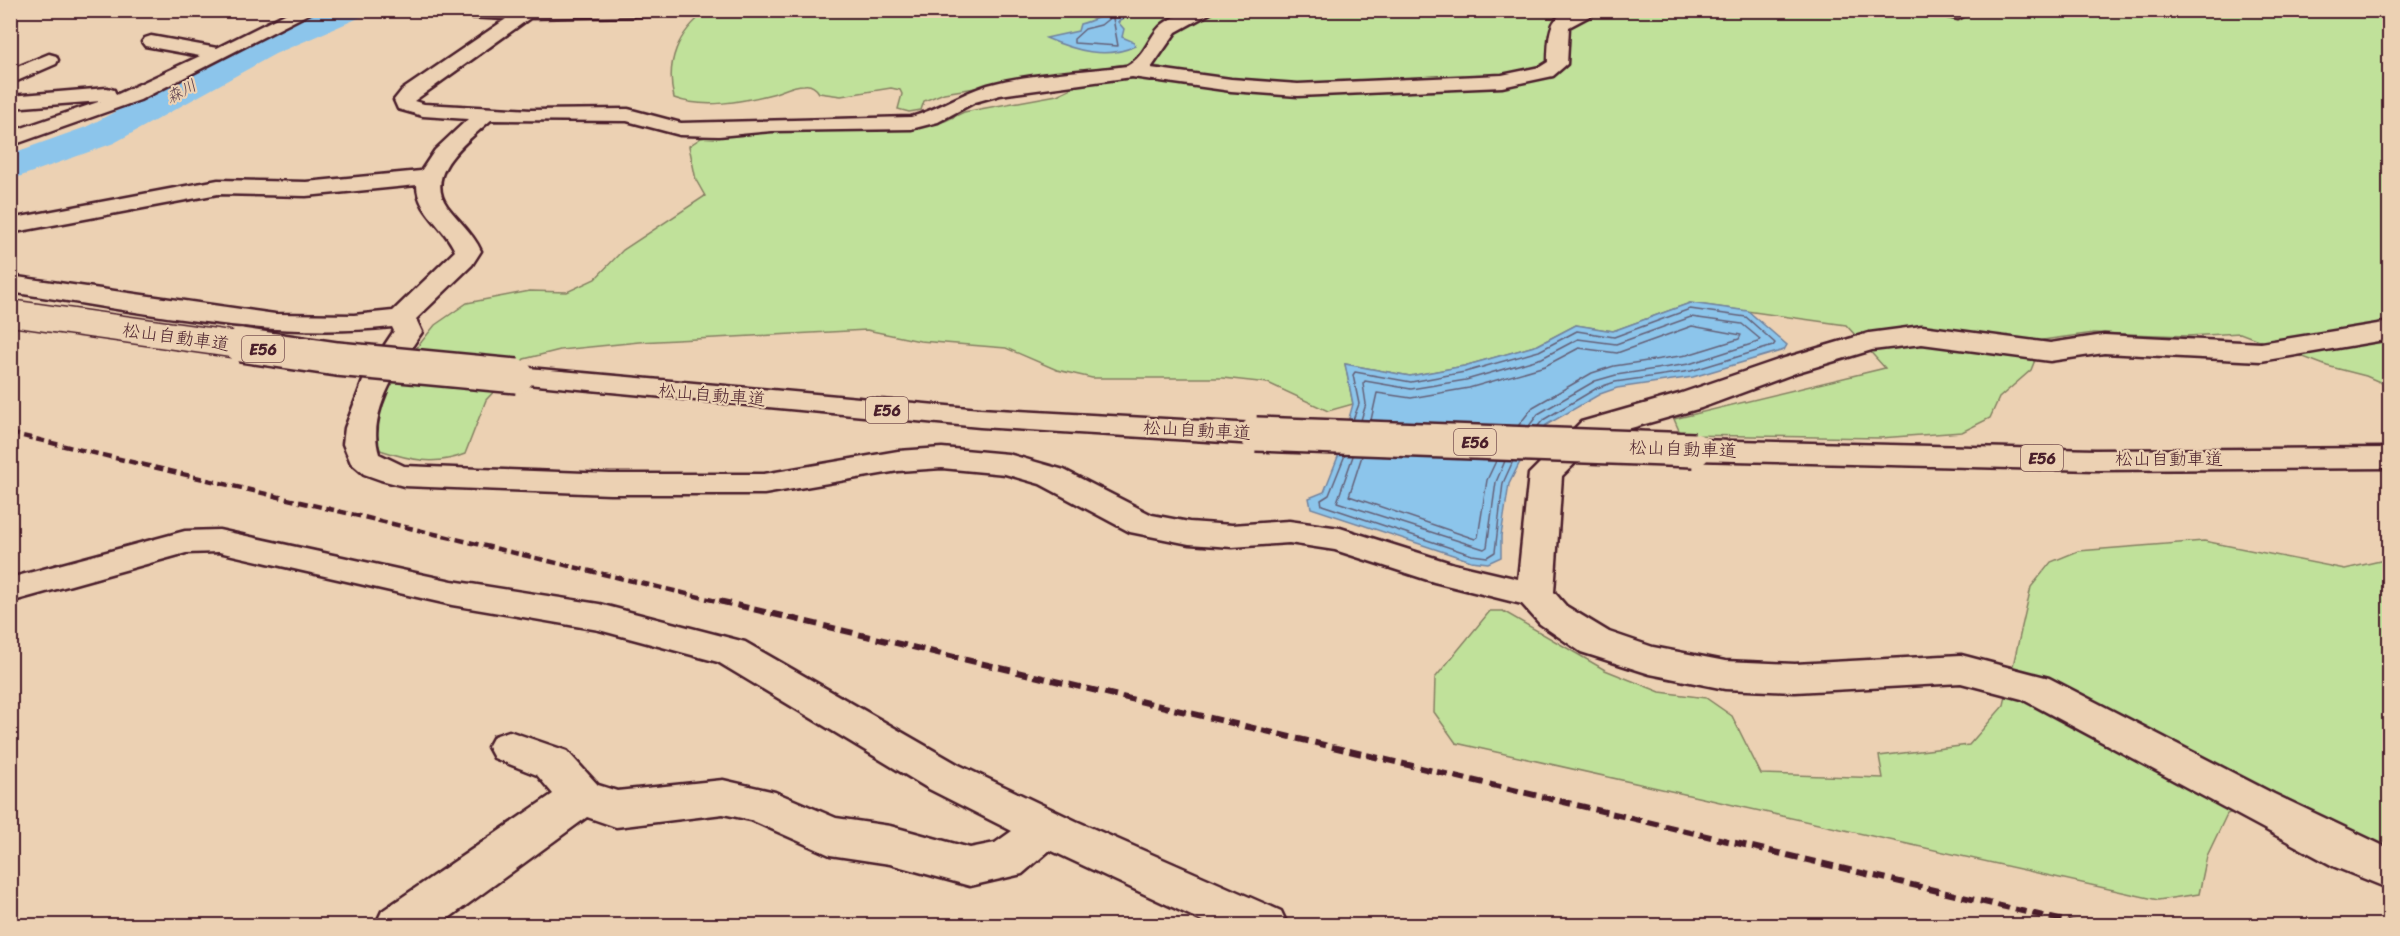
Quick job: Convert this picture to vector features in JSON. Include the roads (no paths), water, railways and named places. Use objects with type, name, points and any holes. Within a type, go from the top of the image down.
[{"type":"main road","points":[[10,140],[143,91],[308,10]]},
{"type":"main road","points":[[427,10],[533,13],[690,10]]},
{"type":"main road","points":[[1132,71],[1146,63],[1169,28],[1208,10]]},
{"type":"main road","points":[[533,13],[404,100],[405,105],[413,109],[531,116],[628,116],[680,129],[709,130],[772,125],[911,123],[931,118],[968,98],[998,89],[1132,71],[1231,85],[1298,90],[1502,81],[1546,72],[1557,64],[1559,25],[1563,19],[1593,10]]},
{"type":"main road","points":[[151,42],[221,54]]},
{"type":"main road","points":[[10,78],[49,60]]},
{"type":"main road","points":[[10,102],[143,91]]},
{"type":"main road","points":[[10,284],[275,322],[354,323],[401,318],[463,260],[468,251],[458,231],[435,206],[428,194],[430,177],[448,148],[487,113]]},
{"type":"main road","points":[[10,131],[46,128]]},
{"type":"main road","points":[[10,225],[218,188],[325,188],[430,177]]},
{"type":"main road","name":"松山自動車道","points":[[10,313],[337,359],[969,417],[1257,434],[1694,450],[2095,460],[2390,458]]},
{"type":"main road","points":[[401,318],[408,332],[396,345],[376,382],[359,432],[362,454],[376,468],[404,476],[610,484],[764,484],[898,461],[942,458],[1008,464],[1052,477],[1142,524],[1189,533],[1232,536],[1289,532],[1340,539],[1447,574],[1535,595],[1553,615],[1595,642],[1650,660],[1725,675],[1794,678],[1961,669],[2035,688],[2258,807],[2350,854],[2390,870]]},
{"type":"main road","points":[[1535,595],[1546,474],[1592,429],[1690,401],[1788,366],[1869,342],[1922,335],[1983,345],[2050,352],[2104,344],[2261,352],[2390,330]]},
{"type":"main road","points":[[10,590],[185,542],[219,541],[255,547],[452,593],[599,617],[732,652],[944,777],[1044,826],[1264,926]]},
{"type":"main road","points":[[509,747],[552,763],[582,797],[616,809],[723,797],[759,804],[830,837],[890,845],[970,867],[1006,860],[1026,846],[1044,826]]},
{"type":"main road","points":[[399,926],[582,797]]},
{"type":"water","points":[[1128,11],[1126,17],[1118,22],[1124,29],[1122,37],[1134,42],[1135,46],[1124,50],[1090,52],[1046,38],[1078,31],[1080,24],[1108,13]]},
{"type":"water","points":[[1690,303],[1748,311],[1787,345],[1784,350],[1693,377],[1617,388],[1600,394],[1546,425],[1519,464],[1509,484],[1501,536],[1501,557],[1488,563],[1471,561],[1311,508],[1309,498],[1324,492],[1339,454],[1353,404],[1345,364],[1410,376],[1464,366],[1538,345],[1576,325],[1613,331]]},
{"type":"waterway","name":"森川","points":[[10,168],[100,135],[263,47],[350,10]]},
{"type":"railway","points":[[10,433],[725,603]]},
{"type":"railway","points":[[719,601],[2085,926]]}]
